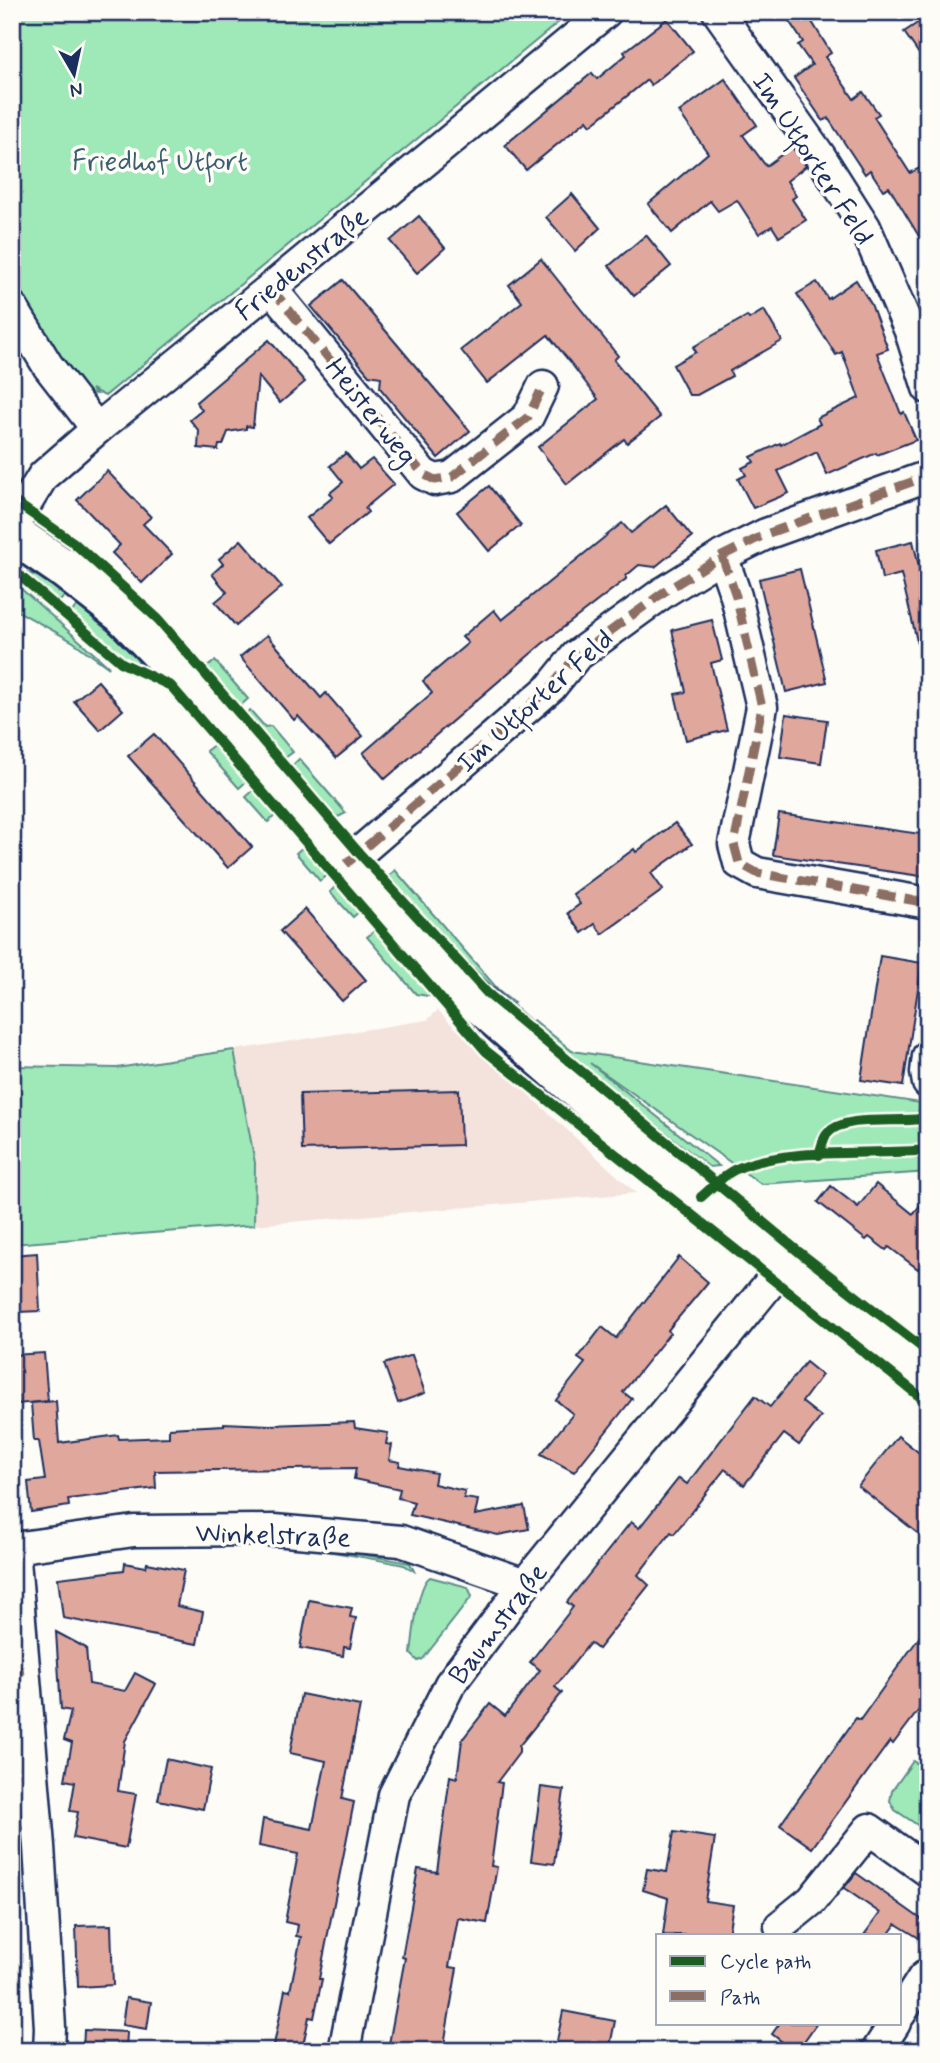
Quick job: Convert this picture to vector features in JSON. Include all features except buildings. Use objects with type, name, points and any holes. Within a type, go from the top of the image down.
[{"type":"street","name":"Friedenstraße","points":[[12,527],[43,476],[97,429],[606,12]]},
{"type":"street","name":"Im Utforter Feld","points":[[718,12],[820,156],[865,227],[910,331],[928,388]]},
{"type":"street","name":"Heisterweg","points":[[271,288],[423,474],[435,480],[452,477],[528,417],[543,386]]},
{"type":"street","points":[[12,307],[48,366],[97,429]]},
{"type":"street","name":"Im Utforter Feld","points":[[346,864],[551,687],[576,656],[664,592],[722,556],[777,530],[928,476]]},
{"type":"street","points":[[12,533],[122,614],[176,668],[346,864],[452,980],[701,1197],[928,1373]]},
{"type":"street","points":[[722,556],[736,596],[762,707],[734,844],[739,863],[757,873],[928,903]]},
{"type":"street","points":[[928,1056],[928,1083]]},
{"type":"street","name":"Baumstraße","points":[[344,2051],[394,1795],[450,1684],[525,1584],[786,1263]]},
{"type":"street","name":"Winkelstraße","points":[[49,2051],[48,1989],[18,1672],[13,1538],[134,1531],[274,1530],[401,1541],[525,1584]]},
{"type":"street","points":[[780,1926],[812,1900],[869,1829],[928,1871]]},
{"type":"street","points":[[902,2011],[928,1974]]},
{"type":"street","points":[[877,2051],[894,2024]]},
{"type":"shaded area","points":[[438,1010],[636,1193],[254,1225],[255,1163],[234,1050],[427,1020]]},
{"type":"green space","name":"Friedhof Utfort","points":[[12,12],[571,12],[105,396],[91,389],[96,394],[87,393],[83,388],[34,320],[12,279]]},
{"type":"green space","points":[[26,572],[43,578],[65,595],[61,600],[57,600]]},
{"type":"green space","points":[[18,586],[109,668],[72,641],[12,608],[12,591]]},
{"type":"green space","points":[[77,605],[146,662],[163,681],[140,672],[116,654],[74,615],[72,612]]},
{"type":"green space","points":[[215,661],[248,699],[240,706],[207,667]]},
{"type":"green space","points":[[250,710],[265,727],[271,726],[293,752],[285,758],[246,713]]},
{"type":"green space","points":[[215,744],[247,781],[239,788],[206,751]]},
{"type":"green space","points":[[299,759],[346,813],[338,817],[335,815],[292,766]]},
{"type":"green space","points":[[254,790],[276,815],[268,822],[246,797]]},
{"type":"green space","points":[[304,846],[328,874],[320,881],[296,853]]},
{"type":"green space","points":[[395,870],[501,993],[514,1003],[511,1005],[453,948],[389,876]]},
{"type":"green space","points":[[337,885],[360,911],[353,917],[330,892]]},
{"type":"green space","points":[[377,929],[437,995],[434,997],[416,994],[367,937]]},
{"type":"green space","points":[[534,1020],[572,1051],[928,1104],[928,1172],[761,1184],[590,1063],[719,1166],[709,1167],[529,1023]]},
{"type":"green space","points":[[234,1050],[255,1163],[254,1225],[12,1244],[12,1066],[117,1068]]},
{"type":"green space","points":[[215,1540],[289,1545],[361,1554],[410,1563],[414,1571],[404,1565],[289,1546],[231,1543],[173,1545],[173,1542]]},
{"type":"green space","points":[[430,1577],[468,1587],[472,1596],[423,1659],[418,1661],[411,1654],[414,1625],[422,1590]]},
{"type":"green space","points":[[913,1761],[928,1771],[928,1832],[895,1810],[890,1801],[892,1791]]},
{"type":"marked path","points":[[271,288],[423,474],[435,480],[452,477],[528,417],[543,386]]},
{"type":"marked path","points":[[346,864],[551,687],[576,656],[664,592],[722,556],[766,534],[928,476]]},
{"type":"marked path","points":[[722,556],[736,596],[762,707],[734,844],[739,863],[757,873],[928,903]]},
{"type":"marked path","points":[[928,1056],[928,1083]]},
{"type":"marked path","points":[[926,1150],[920,1119],[928,1090]]},
{"type":"marked path","points":[[12,1672],[24,1671]]},
{"type":"cycle path","points":[[12,500],[73,542],[158,619],[359,853],[487,993],[799,1252],[928,1352]]},
{"type":"cycle path","points":[[12,569],[122,663],[171,686],[486,1051],[928,1403]]},
{"type":"cycle path","points":[[819,1155],[827,1134],[845,1124],[871,1120],[920,1119]]},
{"type":"cycle path","points":[[701,1197],[734,1170],[754,1162],[828,1153],[928,1150]]}]
